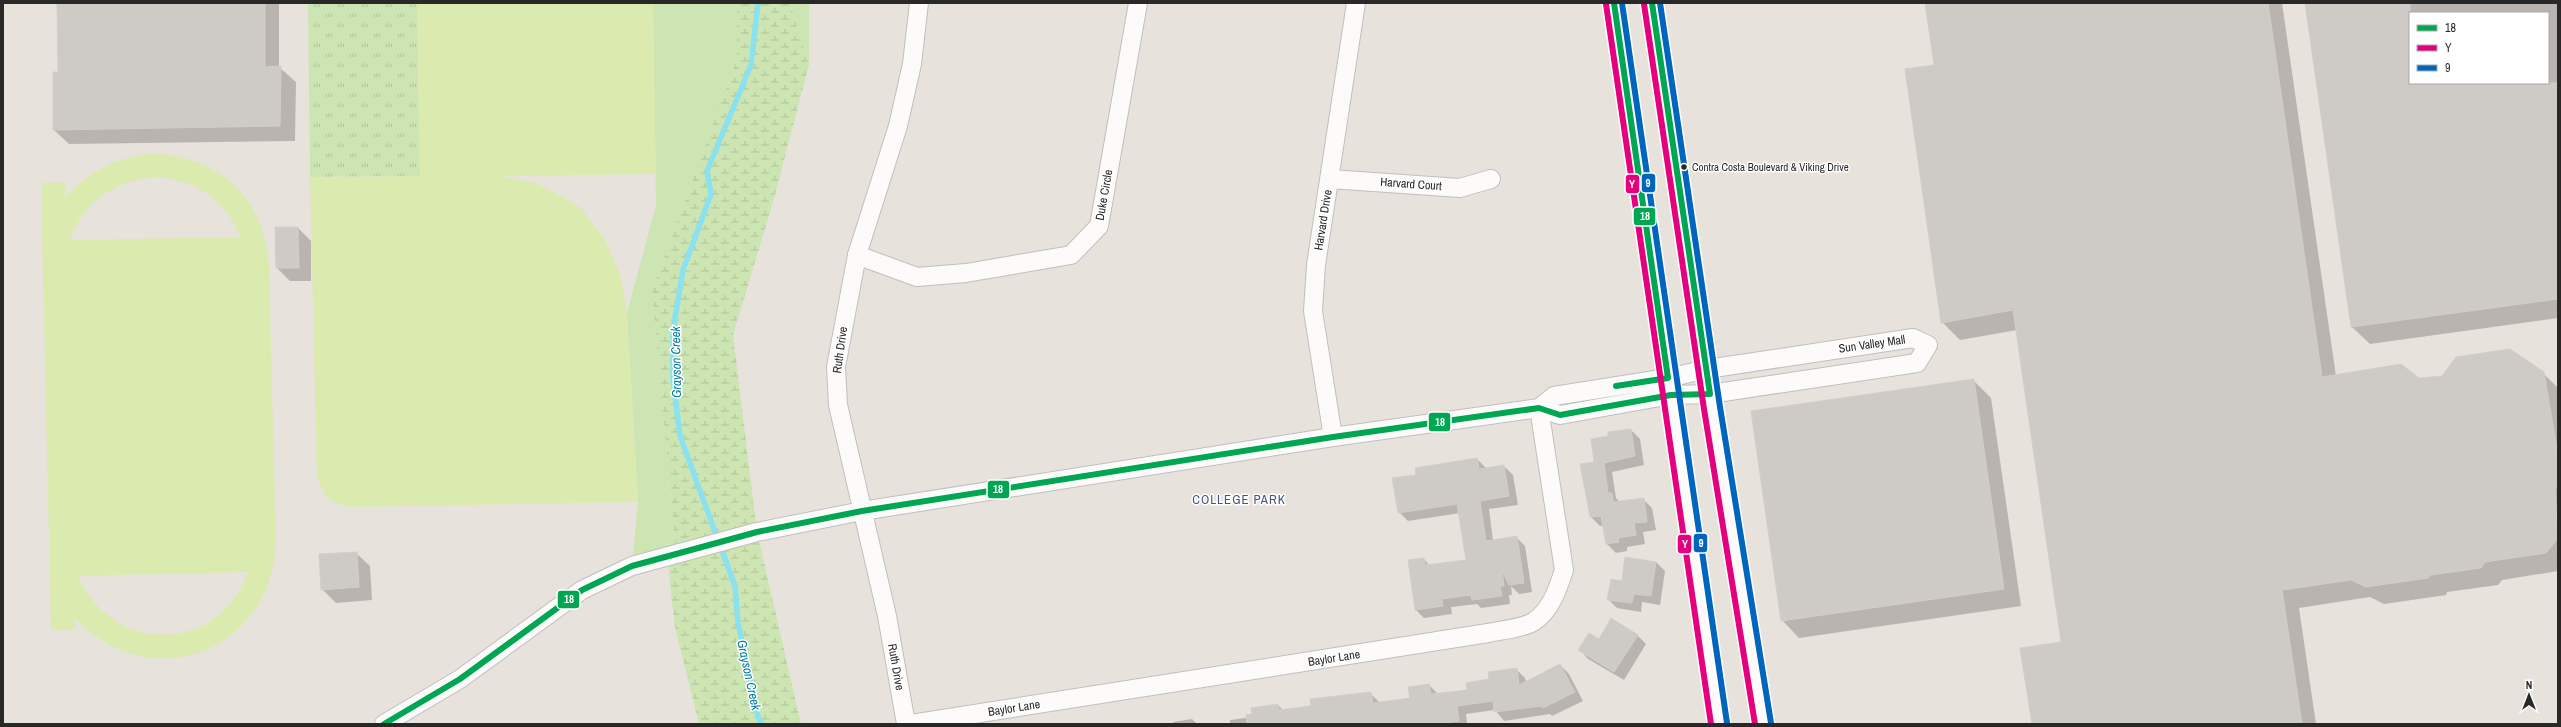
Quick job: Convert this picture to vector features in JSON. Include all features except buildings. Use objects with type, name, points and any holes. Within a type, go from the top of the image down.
[{"type":"main road","points":[[1614,3],[1719,724]]},
{"type":"main road","points":[[1652,3],[1710,394],[1763,724]]},
{"type":"street","name":"Ruth Drive","points":[[906,724],[887,616],[838,405],[836,368],[856,255],[898,126],[912,64],[919,3]]},
{"type":"street","name":"Duke Circle","points":[[856,255],[916,277],[966,273],[1071,255],[1099,226],[1138,3]]},
{"type":"street","name":"Harvard Drive","points":[[1333,437],[1314,311],[1316,265],[1356,3]]},
{"type":"street","name":"Harvard Court","points":[[1330,179],[1460,188],[1491,179]]},
{"type":"street","name":"Sun Valley Mall","points":[[1707,369],[1914,338],[1928,345],[1917,363],[1710,394]]},
{"type":"street","points":[[1670,386],[1707,369]]},
{"type":"street","points":[[384,724],[460,679],[582,590],[632,566],[757,532],[862,511],[1333,437],[1539,408],[1554,396],[1670,386],[1710,394]]},
{"type":"street","name":"Baylor Lane","points":[[911,724],[1488,633],[1532,622],[1545,610],[1556,594],[1564,570],[1539,408]]},
{"type":"green space","points":[[308,3],[417,3],[420,176],[310,177]]},
{"type":"green space","points":[[417,3],[653,3],[656,174],[500,176],[537,183],[581,208],[605,240],[620,274],[627,313],[638,502],[346,507],[326,498],[317,477],[310,177],[420,176]]},
{"type":"green space","points":[[653,3],[737,3],[737,59],[652,291],[676,554],[632,566],[638,502],[627,313],[656,205]]},
{"type":"green space","points":[[737,3],[790,3],[809,65],[773,202],[733,335],[757,532],[801,724],[699,724],[675,627],[667,557],[676,554],[652,291],[737,59]]},
{"type":"green space","points":[[790,3],[809,3],[809,65]]},
{"type":"green space","points":[[154,153],[178,156],[199,163],[218,172],[234,185],[248,200],[258,219],[265,240],[269,264],[276,544],[269,582],[253,613],[230,636],[201,652],[170,658],[137,656],[105,642],[75,618],[75,629],[51,630],[41,183],[65,182],[65,198],[84,180],[105,166],[141,155]],"holes":[[[154,177],[182,182],[207,194],[226,212],[240,237],[70,240],[83,215],[92,204],[102,196],[126,183]],[[248,572],[234,599],[214,619],[190,631],[165,635],[139,631],[115,620],[94,602],[78,576]]]},
{"type":"waterway","name":"Grayson Creek","points":[[758,3],[751,65],[707,171],[711,194],[683,270],[673,330],[673,379],[680,436],[735,586],[738,622],[758,717],[762,724]]},
{"type":"transit line","name":"18","points":[[1614,3],[1668,378],[1616,386]]},
{"type":"transit line","name":"9","points":[[1622,3],[1727,723]]},
{"type":"transit line","name":"18","points":[[384,724],[460,679],[582,590],[632,566],[757,532],[862,511],[1333,437],[1539,408],[1560,415],[1671,395],[1710,394],[1652,3]]},
{"type":"transit line","name":"9","points":[[1660,3],[1720,407],[1771,723]]},
{"type":"transit line","name":"Y","points":[[1606,4],[1711,724]]},
{"type":"transit line","name":"Y","points":[[1644,4],[1704,409],[1755,724]]},
{"type":"place","name":"Contra Costa Boulevard & Viking Drive","points":[[1684,167]]},
{"type":"district","name":"COLLEGE PARK","points":[[1239,499]]}]
